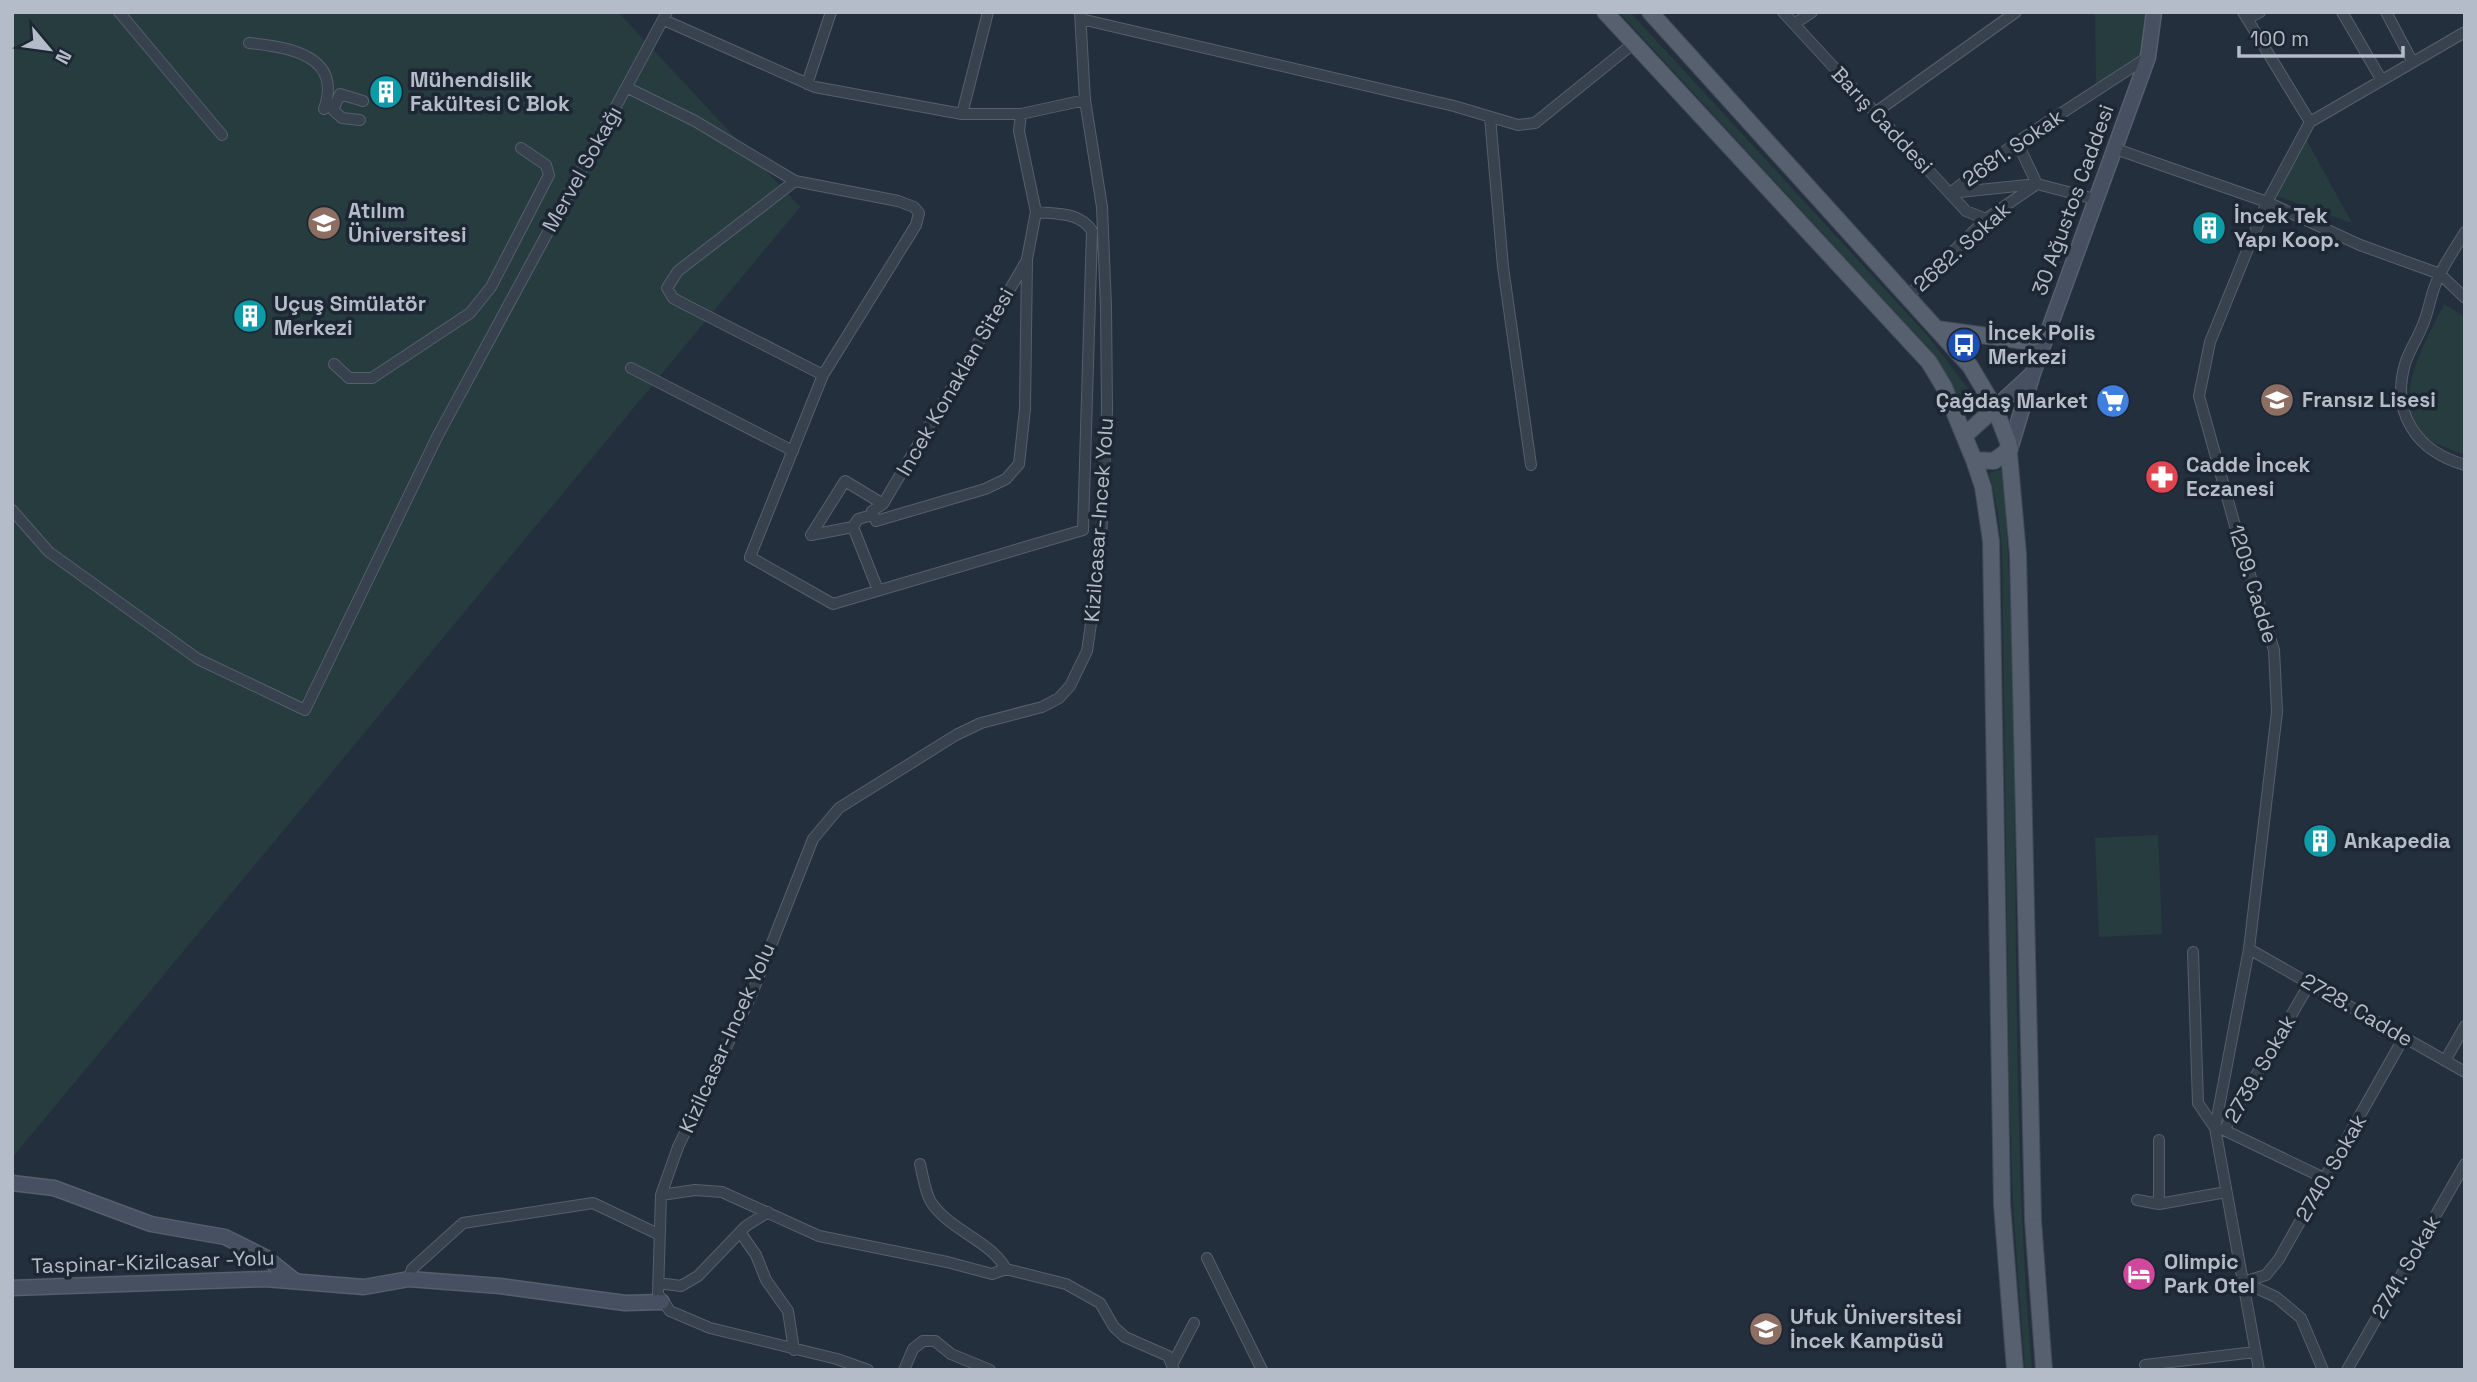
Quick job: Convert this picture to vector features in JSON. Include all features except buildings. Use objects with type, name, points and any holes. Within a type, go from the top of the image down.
[{"type":"main road","points":[[1605,12],[1920,351],[1944,387],[1974,460],[1988,517],[1993,577],[2001,1177],[2015,1370]]},
{"type":"main road","points":[[1650,12],[1970,366],[1995,408],[2010,449],[2018,554],[2033,1220],[2044,1370]]},
{"type":"main road","points":[[1937,329],[2024,341],[2048,332]]},
{"type":"main road","points":[[1964,436],[1995,408]]},
{"type":"main road","points":[[1974,460],[1994,461],[2010,449]]},
{"type":"street","points":[[119,12],[222,135]]},
{"type":"street","points":[[807,84],[831,12]]},
{"type":"street","points":[[962,114],[988,12]]},
{"type":"street","name":"Barış Caddesi","points":[[1783,12],[1966,211],[1986,219]]},
{"type":"street","points":[[1794,24],[1812,12]]},
{"type":"street","points":[[1875,112],[2016,12]]},
{"type":"street","points":[[2152,40],[2154,12]]},
{"type":"street","points":[[2152,40],[2166,12]]},
{"type":"street","points":[[2232,12],[2245,16],[2260,12]]},
{"type":"street","points":[[2342,12],[2381,79]]},
{"type":"street","points":[[2386,12],[2412,61]]},
{"type":"street","points":[[1081,15],[1518,125],[1535,123],[1634,43]]},
{"type":"street","name":"Kizilcasar-Incek Yolu","points":[[662,1302],[657,1294],[661,1195],[678,1147],[751,996],[813,839],[839,808],[956,735],[981,723],[1042,707],[1059,698],[1070,686],[1087,651],[1100,562],[1107,397],[1102,207],[1085,100],[1081,15]]},
{"type":"street","points":[[665,16],[807,84],[962,114],[1021,114],[1085,100]]},
{"type":"street","name":"Mervel Sokağı","points":[[12,510],[49,552],[198,659],[306,710],[419,472],[665,16]]},
{"type":"street","points":[[2245,16],[2310,122],[2465,32]]},
{"type":"street","name":"30 Ağustos Caddesi","points":[[2010,449],[2033,373],[2152,40]]},
{"type":"street","points":[[249,43],[294,50],[319,66],[327,79],[329,94],[324,108]]},
{"type":"street","name":"2681. Sokak","points":[[1950,193],[2017,142],[2148,57]]},
{"type":"street","points":[[628,88],[695,121],[795,181],[898,201],[914,207],[919,213],[916,225],[823,375],[750,557],[833,604],[1083,530],[1092,231],[1087,223],[1076,217],[1036,212]]},
{"type":"street","points":[[360,120],[342,118],[333,110],[340,94],[363,102]]},
{"type":"street","points":[[872,515],[876,522],[947,501],[985,489],[1016,470],[1022,452],[1025,410],[1027,259],[1036,212],[1018,131],[1021,114]]},
{"type":"street","points":[[1490,117],[1503,267],[1531,465]]},
{"type":"street","name":"1209. Cadde","points":[[2259,1370],[2215,1128],[2249,949],[2277,712],[2274,650],[2235,528],[2199,396],[2210,342],[2267,202],[2310,122]]},
{"type":"street","points":[[2017,142],[2037,184]]},
{"type":"street","points":[[334,364],[349,378],[372,378],[470,313],[491,287],[549,175],[546,165],[521,148]]},
{"type":"street","points":[[2113,148],[2267,202],[2360,245],[2440,274],[2465,298]]},
{"type":"street","points":[[795,181],[678,271],[667,288],[673,298],[823,375]]},
{"type":"street","points":[[1950,193],[2037,184],[2095,199]]},
{"type":"street","name":"2682. Sokak","points":[[1907,297],[1986,219],[2037,184]]},
{"type":"street","points":[[2465,232],[2440,274],[2406,363],[2400,395],[2406,422],[2415,437],[2433,452],[2465,465]]},
{"type":"street","name":"Incek Konaklan Sitesi","points":[[853,527],[859,519],[872,515],[874,508],[883,504],[1027,259]]},
{"type":"street","points":[[631,368],[793,452]]},
{"type":"street","name":"30 Ağustos Caddesi","points":[[1995,408],[2033,373]]},
{"type":"street","points":[[878,590],[853,527],[811,535],[845,481],[883,504]]},
{"type":"street","name":"2728. Cadde","points":[[2249,949],[2465,1072]]},
{"type":"street","points":[[2193,951],[2198,1103],[2215,1128]]},
{"type":"street","name":"2739. Sokak","points":[[2310,984],[2224,1130],[2326,1179]]},
{"type":"street","points":[[2445,1061],[2465,1026]]},
{"type":"street","name":"2740. Sokak","points":[[2243,1282],[2266,1275],[2279,1259],[2404,1037]]},
{"type":"street","points":[[2159,1140],[2159,1203]]},
{"type":"street","points":[[920,1164],[931,1202],[960,1230],[1000,1259],[1006,1269]]},
{"type":"street","name":"2741. Sokak","points":[[2347,1370],[2465,1164]]},
{"type":"street","name":"Taspinar-Kizilcasar -Yolu","points":[[12,1183],[54,1188],[151,1224],[225,1237],[265,1257],[294,1280]]},
{"type":"street","points":[[661,1195],[695,1190],[722,1192],[819,1236],[992,1274],[1006,1269],[1066,1284],[1093,1297],[1125,1337],[1161,1351],[1173,1367],[1194,1324]]},
{"type":"street","points":[[2137,1200],[2159,1203],[2226,1192]]},
{"type":"street","points":[[410,1279],[412,1269],[463,1223],[593,1203],[660,1235]]},
{"type":"street","points":[[658,1283],[681,1286],[698,1276],[740,1232],[768,1212]]},
{"type":"street","points":[[740,1232],[757,1255],[766,1280],[788,1311],[794,1350]]},
{"type":"street","points":[[1207,1258],[1262,1370]]},
{"type":"street","name":"Taspinar-Kizilcasar -Yolu","points":[[12,1288],[135,1282],[294,1280],[321,1285],[364,1287],[410,1279],[500,1286],[625,1303],[662,1302]]},
{"type":"street","points":[[2243,1282],[2276,1297],[2301,1318],[2323,1370]]},
{"type":"street","points":[[662,1302],[670,1311],[690,1322],[868,1370]]},
{"type":"street","points":[[904,1370],[913,1349],[923,1341],[935,1341],[951,1354],[990,1370]]},
{"type":"street","points":[[2145,1365],[2255,1352]]},
{"type":"green space","points":[[12,12],[618,12],[800,207],[12,1158]]},
{"type":"green space","points":[[1619,12],[1630,12],[1928,336],[1981,406],[1966,416],[1953,386],[1930,350]]},
{"type":"green space","points":[[2095,12],[2148,12],[2139,59],[2096,85]]},
{"type":"green space","points":[[2306,139],[2352,223],[2274,195]]},
{"type":"green space","points":[[2444,304],[2465,317],[2465,455],[2429,439],[2416,425],[2410,409],[2409,392],[2413,373]]},
{"type":"green space","points":[[2003,469],[2013,694],[2019,1145],[2032,1370],[2025,1370],[2013,1207],[2002,549],[1998,513],[1989,473]]},
{"type":"green space","points":[[2158,835],[2162,934],[2099,937],[2095,838]]},
{"type":"place","name":"Mühendislik Fakültesi C Blok","points":[[386,92]]},
{"type":"place","name":"Atılım Üniversitesi","points":[[324,223]]},
{"type":"place","name":"İncek Tek Yapı Koop.","points":[[2209,228]]},
{"type":"place","name":"Uçuş Simülatör Merkezi","points":[[250,316]]},
{"type":"place","name":"İncek Polis Merkezi","points":[[1964,345]]},
{"type":"place","name":"Fransız Lisesi","points":[[2277,400]]},
{"type":"place","name":"Çağdaş Market","points":[[2113,401]]},
{"type":"place","name":"Cadde İncek Eczanesi","points":[[2162,477]]},
{"type":"place","name":"Ankapedia","points":[[2320,841]]},
{"type":"place","name":"Olimpic Park Otel","points":[[2139,1274]]},
{"type":"place","name":"Ufuk Üniversitesi İncek Kampüsü","points":[[1766,1329]]}]
